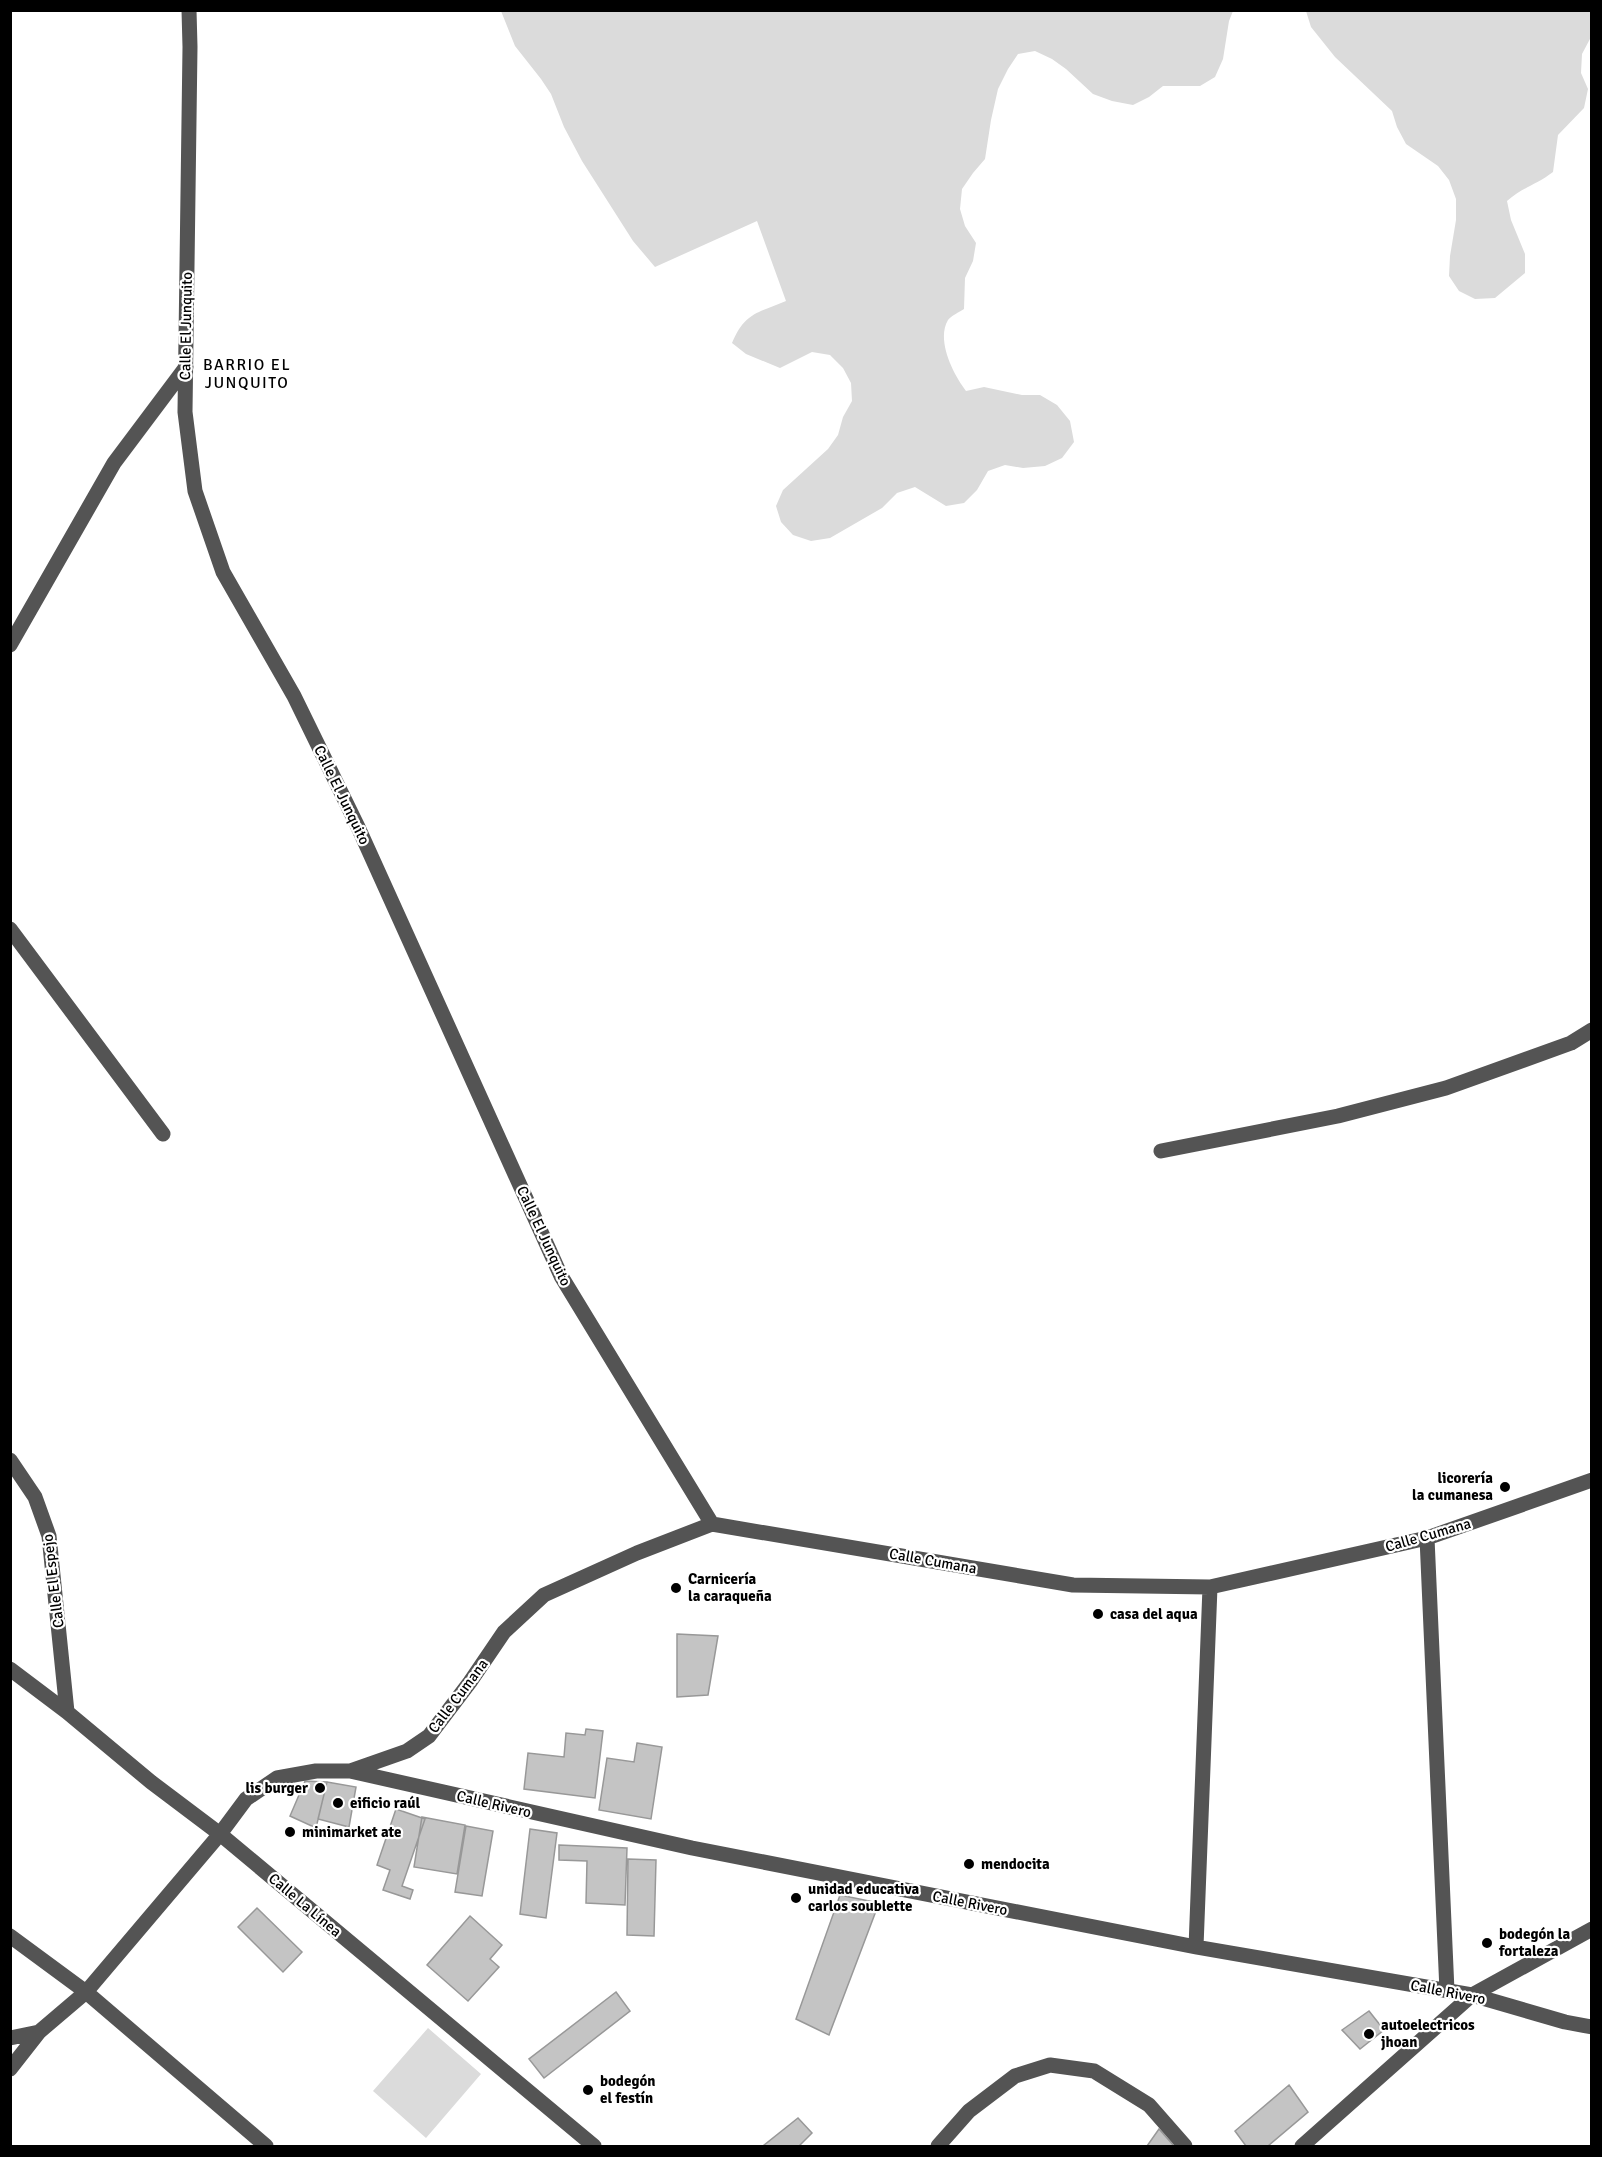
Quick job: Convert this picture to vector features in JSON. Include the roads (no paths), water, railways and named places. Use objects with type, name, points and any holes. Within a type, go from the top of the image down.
[{"type":"street","name":"Calle El Junquito","points":[[189,10],[185,412],[195,491],[223,572],[294,696],[353,817],[561,1276],[712,1524]]},
{"type":"street","points":[[10,645],[114,463],[186,367]]},
{"type":"street","points":[[10,929],[164,1134]]},
{"type":"street","points":[[1161,1151],[1338,1116],[1446,1088],[1570,1043],[1592,1030]]},
{"type":"street","name":"Calle El Espejo","points":[[10,1460],[35,1497],[49,1536],[67,1712]]},
{"type":"street","name":"Calle Cumana","points":[[350,1771],[407,1751],[429,1736],[504,1632],[544,1595],[638,1553],[712,1524],[1073,1585],[1210,1587],[1427,1538],[1592,1480]]},
{"type":"street","points":[[1427,1538],[1447,1991]]},
{"type":"street","points":[[1196,1947],[1210,1587]]},
{"type":"street","name":"Calle La Línea","points":[[10,1669],[220,1834],[594,2146]]},
{"type":"street","points":[[10,2069],[39,2032],[86,1992],[220,1834],[246,1799],[277,1778],[316,1771],[350,1771]]},
{"type":"street","name":"Calle Rivero","points":[[350,1771],[692,1848],[1196,1947],[1472,1995],[1565,2022],[1592,2027]]},
{"type":"street","points":[[1302,2146],[1472,1995],[1592,1929]]},
{"type":"street","points":[[10,1936],[86,1992],[266,2146]]},
{"type":"street","points":[[10,2038],[39,2032]]},
{"type":"street","points":[[938,2146],[969,2111],[1015,2076],[1050,2065],[1094,2071],[1149,2105],[1185,2146]]},
{"type":"place","name":"licorería la cumanesa","points":[[1505,1487]]},
{"type":"place","name":"Carnicería la caraqueña","points":[[676,1588]]},
{"type":"place","name":"casa del aqua","points":[[1098,1614]]},
{"type":"place","name":"lis burger","points":[[320,1788]]},
{"type":"place","name":"eificio raúl","points":[[338,1803]]},
{"type":"place","name":"minimarket ate","points":[[290,1832]]},
{"type":"place","name":"mendocita","points":[[969,1864]]},
{"type":"place","name":"unidad educativa carlos soublette","points":[[796,1898]]},
{"type":"place","name":"bodegón la fortaleza","points":[[1487,1943]]},
{"type":"place","name":"autoelectricos jhoan","points":[[1369,2034]]},
{"type":"place","name":"bodegón el festín","points":[[588,2090]]},
{"type":"district","name":"BARRIO EL JUNQUITO","points":[[247,373]]}]
